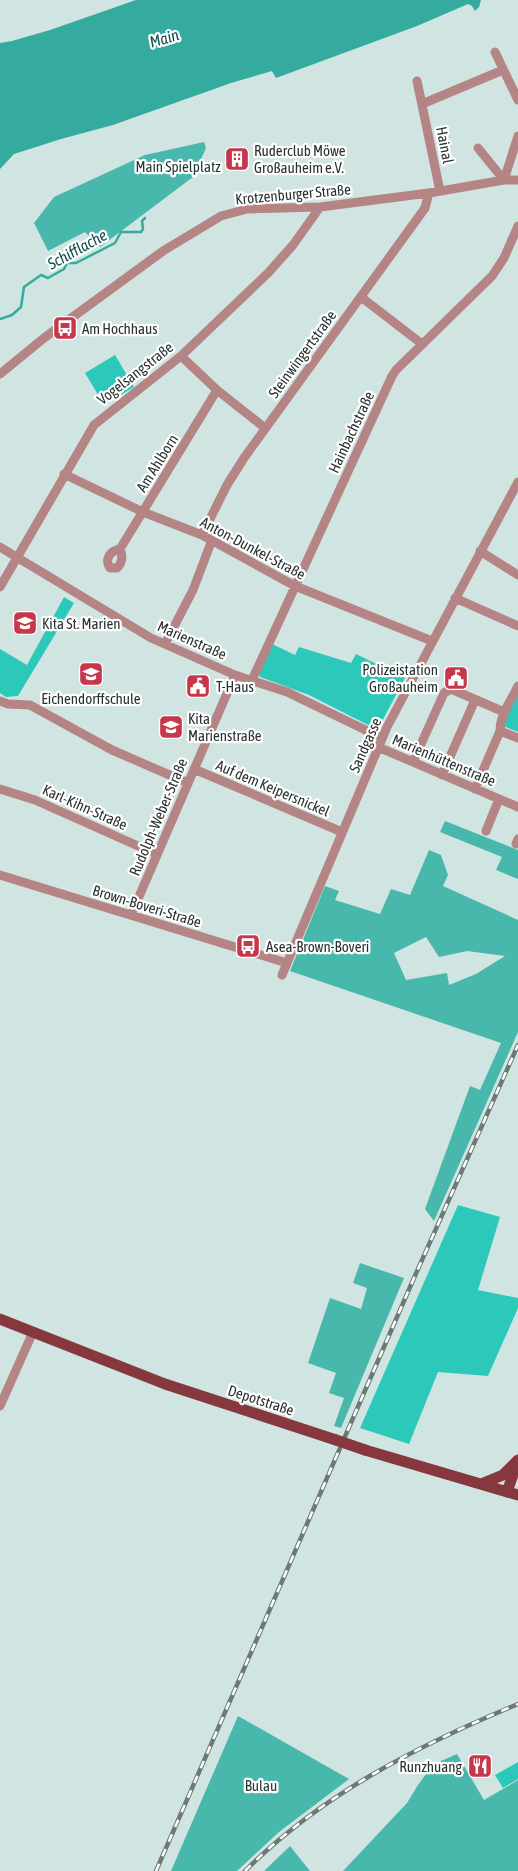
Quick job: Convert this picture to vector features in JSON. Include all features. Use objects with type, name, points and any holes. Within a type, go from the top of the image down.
[{"type":"main road","name":"Depotstraße","points":[[0,1319],[165,1384],[365,1450],[515,1494]]},
{"type":"main road","points":[[481,1484],[503,1475],[518,1461]]},
{"type":"main road","points":[[515,1494],[518,1461]]},
{"type":"street","points":[[495,52],[518,100]]},
{"type":"street","points":[[422,104],[504,70]]},
{"type":"street","name":"Hainal","points":[[417,81],[440,191]]},
{"type":"street","points":[[504,180],[518,136]]},
{"type":"street","points":[[478,148],[504,180]]},
{"type":"street","name":"Krotzenburger Straße","points":[[0,374],[44,338],[163,251],[221,216],[247,209],[320,207],[440,191],[504,180],[518,180]]},
{"type":"street","name":"Steinwingertstraße","points":[[202,535],[235,472],[425,208],[429,192]]},
{"type":"street","name":"Vogelsangstraße","points":[[0,587],[90,429],[98,420],[181,356],[284,257],[320,207]]},
{"type":"street","name":"Hainbachstraße","points":[[252,680],[392,376],[492,276],[504,258],[518,226]]},
{"type":"street","points":[[361,297],[422,344]]},
{"type":"street","points":[[181,356],[218,390],[265,428]]},
{"type":"street","name":"Am Ahlborn","points":[[120,549],[218,390]]},
{"type":"street","name":"Anton-Dunkel-Straße","points":[[64,474],[143,512],[202,535],[295,586],[432,641]]},
{"type":"street","name":"Sandgasse","points":[[282,975],[382,738],[480,551],[514,495],[518,482]]},
{"type":"street","points":[[165,644],[193,590],[212,540]]},
{"type":"street","name":"Marienstraße","points":[[0,547],[151,638],[235,674],[288,692],[382,738]]},
{"type":"street","points":[[480,551],[518,575]]},
{"type":"street","points":[[455,598],[518,626]]},
{"type":"street","name":"Rudolph-Weber-Straße","points":[[131,915],[235,674]]},
{"type":"street","points":[[475,789],[500,731],[500,723],[504,712],[518,688]]},
{"type":"street","points":[[413,762],[444,692],[452,689],[504,712]]},
{"type":"street","points":[[442,775],[475,700]]},
{"type":"street","points":[[0,701],[8,704],[30,705],[112,750],[188,783]]},
{"type":"street","points":[[500,731],[518,738]]},
{"type":"street","name":"Marienhüttenstraße","points":[[378,747],[518,807]]},
{"type":"street","name":"Auf dem Keipersnickel","points":[[194,769],[342,832]]},
{"type":"street","name":"Karl-Kihn-Straße","points":[[0,789],[35,800],[156,854]]},
{"type":"street","name":"Marienhüttenstraße","points":[[486,831],[499,799]]},
{"type":"street","name":"Brown-Boveri-Straße","points":[[0,876],[287,963]]},
{"type":"street","points":[[0,1406],[33,1332]]},
{"type":"shaded area","points":[[115,355],[134,387],[104,405],[85,373]]},
{"type":"shaded area","points":[[64,597],[74,603],[18,696],[6,697],[0,693],[0,649],[27,665]]},
{"type":"shaded area","points":[[272,644],[295,655],[299,647],[351,663],[356,654],[405,678],[379,727],[376,729],[309,695],[260,677],[259,674]]},
{"type":"shaded area","points":[[516,694],[518,695],[518,732],[503,726]]},
{"type":"shaded area","points":[[458,1205],[500,1217],[478,1290],[518,1298],[518,1308],[488,1376],[438,1372],[409,1444],[360,1428]]},
{"type":"shaded area","points":[[518,1762],[518,1779],[503,1788],[495,1775]]},
{"type":"green space","name":"Main Spielplatz","points":[[204,142],[206,148],[193,177],[100,247],[85,232],[48,251],[34,223],[54,197],[145,155]]},
{"type":"green space","points":[[445,821],[518,850],[518,879],[496,870],[502,857],[440,832]]},
{"type":"green space","points":[[429,850],[441,855],[448,875],[443,886],[518,920],[518,1032],[434,1221],[425,1209],[470,1086],[480,1090],[501,1043],[290,971],[325,886],[339,891],[335,900],[380,914],[391,889],[410,895]],"holes":[[[426,937],[439,957],[467,951],[505,956],[476,974],[449,985],[447,973],[406,980],[394,953]]]},
{"type":"green space","points":[[360,1263],[404,1278],[341,1428],[334,1426],[344,1398],[329,1393],[336,1373],[308,1363],[330,1298],[361,1309],[367,1288],[353,1283]]},
{"type":"green space","name":"Bulau","points":[[238,1716],[349,1779],[279,1832],[237,1871],[171,1871]]},
{"type":"green space","points":[[457,1754],[484,1800],[518,1780],[518,1871],[343,1871],[407,1803],[426,1774],[441,1761]]},
{"type":"green space","points":[[290,1846],[310,1871],[264,1871]]},
{"type":"water","name":"Main","points":[[136,0],[481,0],[479,7],[475,11],[468,4],[417,26],[276,78],[272,71],[231,83],[113,125],[14,154],[0,169],[0,43],[50,30]]},
{"type":"waterway","name":"Schifflache","points":[[0,319],[12,315],[21,307],[24,287],[41,275],[48,278],[64,269],[67,263],[76,263],[115,243],[121,232],[141,232],[143,229],[142,221],[145,218]]},
{"type":"railway","points":[[156,1871],[414,1278],[518,1045]]},
{"type":"railway","points":[[245,1871],[306,1818],[373,1774],[444,1737],[518,1704]]},
{"type":"place","name":"Ruderclub Möwe Großauheim e.V.","points":[[237,159]]},
{"type":"place","name":"Am Hochhaus","points":[[65,328]]},
{"type":"place","name":"Kita St. Marien","points":[[25,623]]},
{"type":"place","name":"Eichendorffschule","points":[[91,674]]},
{"type":"place","name":"Polizeistation Großauheim","points":[[456,678]]},
{"type":"place","name":"T-Haus","points":[[198,686]]},
{"type":"place","name":"Kita Marienstraße","points":[[171,727]]},
{"type":"place","name":"Asea-Brown-Boveri","points":[[248,946]]},
{"type":"place","name":"Runzhuang","points":[[480,1766]]}]
